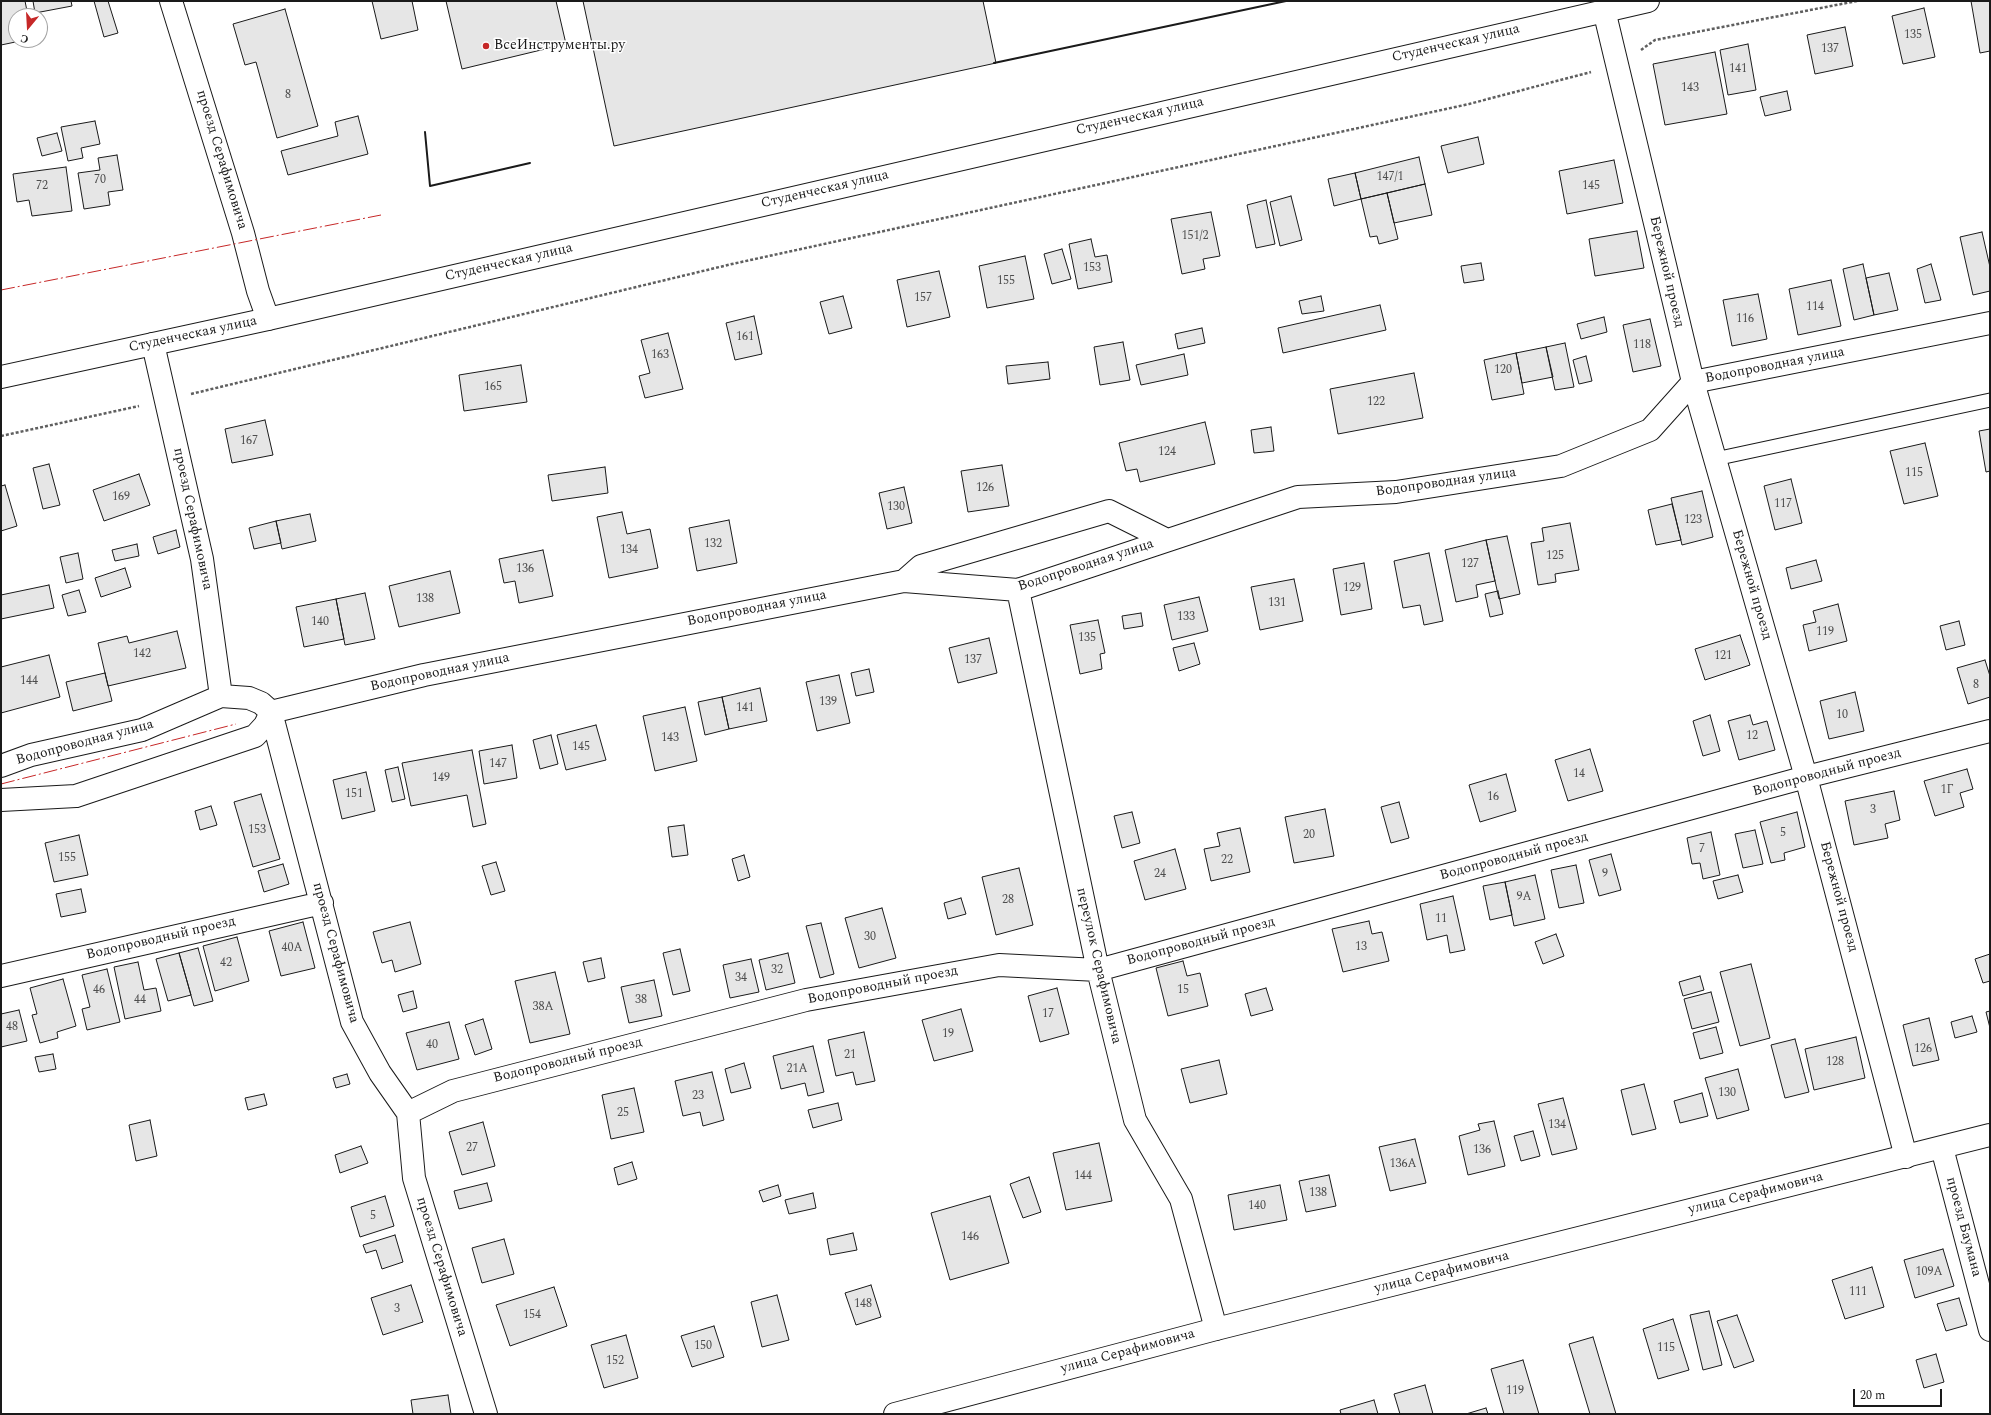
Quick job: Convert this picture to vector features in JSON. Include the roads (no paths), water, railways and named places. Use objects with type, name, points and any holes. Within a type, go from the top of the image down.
[{"type":"street","name":"проезд Серафимовича","points":[[172,1],[243,233],[258,291],[268,319]]},
{"type":"street","name":"Студенческая улица","points":[[1,377],[268,319],[1648,1]]},
{"type":"street","name":"Бережной проезд","points":[[1604,10],[1693,382],[1806,777],[1906,1157]]},
{"type":"street","name":"Водопроводная улица","points":[[1,766],[31,755],[142,730],[221,696],[249,698],[261,703],[271,712],[432,674],[904,581],[1018,590],[1298,497],[1396,492],[1561,466],[1650,430],[1693,382],[1990,323]]},
{"type":"street","name":"проезд Серафимовича","points":[[153,344],[202,559],[221,696]]},
{"type":"street","points":[[904,581],[921,566],[1109,511],[1167,540]]},
{"type":"street","name":"переулок Серафимовича","points":[[1018,590],[1098,970],[1135,1120],[1181,1199],[1216,1329]]},
{"type":"street","name":"проезд Серафимовича","points":[[271,712],[352,1022],[380,1073],[408,1113],[414,1178],[486,1414]]},
{"type":"street","points":[[1,800],[76,796],[255,736],[265,725],[271,712]]},
{"type":"street","name":"Водопроводный проезд","points":[[408,1113],[453,1091],[806,1000],[999,965],[1098,970],[1806,777],[1990,731]]},
{"type":"street","name":"Водопроводный проезд","points":[[1,976],[322,903]]},
{"type":"street","name":"улица Серафимовича","points":[[895,1414],[1216,1329],[1990,1135]]},
{"type":"street","name":"проезд Баумана","points":[[1942,1148],[1990,1330]]},
{"type":"lane","points":[[1715,459],[1990,400]]},
{"type":"place","name":"ВсеИнструменты.ру","points":[[486,46]]}]
